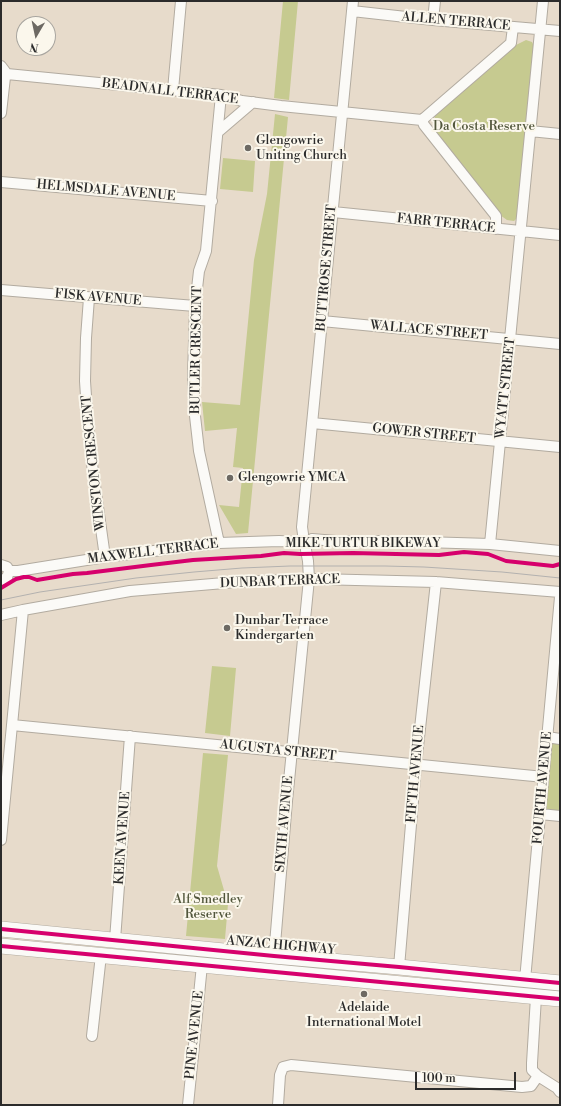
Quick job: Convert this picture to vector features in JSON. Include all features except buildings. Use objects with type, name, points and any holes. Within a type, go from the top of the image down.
[{"type":"highway","name":"ANZAC HIGHWAY","points":[[1,929],[560,983]]},
{"type":"highway","points":[[40,933],[46,936],[47,950]]},
{"type":"highway","points":[[57,934],[55,938],[56,943],[68,952]]},
{"type":"highway","name":"ANZAC HIGHWAY","points":[[1,947],[101,955],[560,999]]},
{"type":"highway","points":[[457,989],[459,988],[460,978],[464,973]]},
{"type":"highway","points":[[464,973],[469,984],[479,991]]},
{"type":"street","points":[[173,90],[182,1]]},
{"type":"street","points":[[433,20],[435,1]]},
{"type":"street","name":"WYATT STREET","points":[[490,544],[543,1]]},
{"type":"street","name":"ALLEN TERRACE","points":[[352,6],[433,20],[560,31]]},
{"type":"street","name":"BUTTROSE STREET","points":[[306,542],[302,527],[352,6]]},
{"type":"street","points":[[496,229],[496,216],[424,125],[422,120],[511,43],[513,27]]},
{"type":"street","points":[[1,113],[5,77],[4,70]]},
{"type":"street","name":"BEADNALL TERRACE","points":[[4,70],[221,95],[242,101],[422,120]]},
{"type":"street","name":"BUTLER CRESCENT","points":[[219,543],[199,451],[194,416],[193,376],[199,270],[206,251],[221,95]]},
{"type":"street","points":[[218,132],[253,102]]},
{"type":"street","points":[[530,131],[560,134]]},
{"type":"street","name":"HELMSDALE AVENUE","points":[[1,182],[212,201]]},
{"type":"street","name":"FARR TERRACE","points":[[333,212],[560,235]]},
{"type":"street","name":"FISK AVENUE","points":[[1,290],[196,306]]},
{"type":"street","name":"WINSTON CRESCENT","points":[[89,298],[86,338],[87,411],[92,464],[105,557]]},
{"type":"street","name":"WALLACE STREET","points":[[322,321],[560,344]]},
{"type":"street","name":"GOWER STREET","points":[[312,423],[560,447]]},
{"type":"street","name":"MAXWELL TERRACE","points":[[9,571],[219,543],[279,540],[306,542],[390,541],[490,544],[560,551]]},
{"type":"street","name":"SIXTH AVENUE","points":[[274,956],[286,801],[309,579],[306,542]]},
{"type":"street","points":[[1,565],[7,567],[9,571],[7,578],[1,580]]},
{"type":"street","name":"DUNBAR TERRACE","points":[[1,615],[130,591],[236,582],[309,579],[436,582],[560,592]]},
{"type":"street","name":"FIFTH AVENUE","points":[[399,967],[416,765],[436,582]]},
{"type":"street","name":"FOURTH AVENUE","points":[[525,980],[560,597]]},
{"type":"street","points":[[1,840],[4,775],[12,725],[23,610]]},
{"type":"street","name":"AUGUSTA STREET","points":[[12,725],[544,777]]},
{"type":"street","name":"KEEN AVENUE","points":[[115,940],[130,736]]},
{"type":"street","points":[[547,738],[560,739]]},
{"type":"street","points":[[540,814],[560,816]]},
{"type":"street","points":[[92,1036],[101,955]]},
{"type":"street","name":"PINE AVENUE","points":[[188,1105],[202,965]]},
{"type":"street","points":[[536,997],[532,1070],[538,1076],[558,1088],[560,1092]]},
{"type":"street","points":[[278,1105],[280,1075],[284,1067],[291,1066],[522,1087],[531,1086],[538,1076]]},
{"type":"green space","points":[[283,1],[298,1],[289,100],[274,98]]},
{"type":"green space","name":"Da Costa Reserve","points":[[526,40],[532,42],[534,46],[517,218],[514,221],[507,220],[500,215],[432,131],[436,111],[514,46]]},
{"type":"green space","points":[[275,114],[288,117],[248,533],[236,534],[219,505],[239,507],[243,468],[233,467],[237,428],[205,431],[202,402],[240,405],[254,260],[267,194]]},
{"type":"green space","points":[[223,158],[255,161],[253,192],[220,189]]},
{"type":"green space","points":[[212,666],[236,668],[230,736],[205,733]]},
{"type":"green space","points":[[552,741],[560,742],[560,812],[546,810]]},
{"type":"green space","name":"Alf Smedley Reserve","points":[[203,753],[228,755],[217,866],[228,904],[225,939],[186,936]]},
{"type":"tram line","points":[[1,600],[40,592],[136,578],[242,568],[290,566],[424,567],[502,572],[560,578]]},
{"type":"cycle path","name":"MIKE TURTUR BIKEWAY","points":[[1,588],[16,579],[24,577],[37,580],[73,574],[193,560],[261,556],[284,553],[439,555],[464,552],[488,554],[506,561],[553,566],[560,564]]},
{"type":"cycle path","points":[[1,929],[560,983]]},
{"type":"cycle path","points":[[1,946],[560,999]]},
{"type":"place","name":"Glengowrie Uniting Church","points":[[248,148]]},
{"type":"place","name":"Glengowrie YMCA","points":[[230,478]]},
{"type":"place","name":"Dunbar Terrace Kindergarten","points":[[227,628]]},
{"type":"place","name":"Adelaide International Motel","points":[[364,994]]}]
